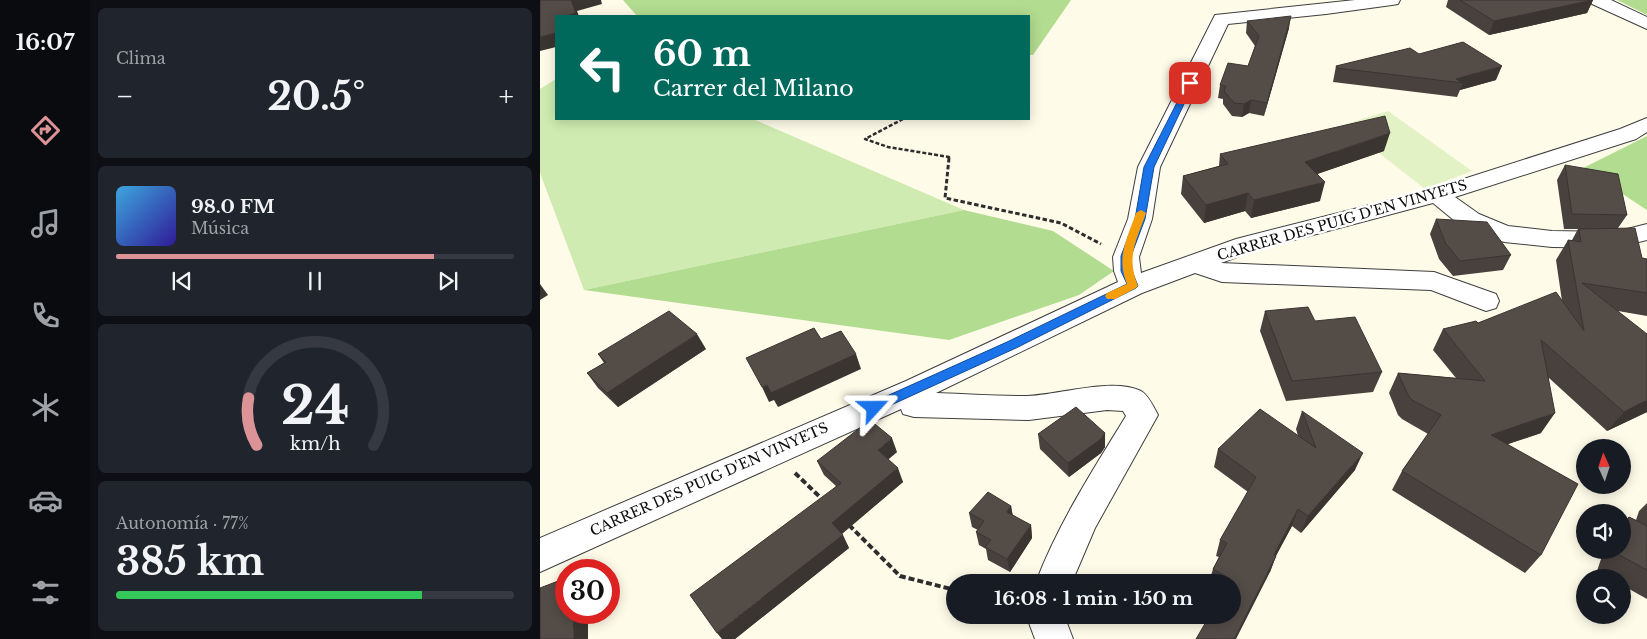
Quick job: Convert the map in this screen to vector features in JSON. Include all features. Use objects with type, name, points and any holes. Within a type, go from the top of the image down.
[{"type":"street","points":[[1133,286],[1127,271],[1126,256],[1140,219],[1149,167],[1221,19],[1326,9],[1392,0]]},
{"type":"street","points":[[1598,0],[1647,24]]},
{"type":"street","name":"CARRER DES PUIG D'EN VINYETS","points":[[540,554],[907,393],[1012,345],[1133,286],[1245,245],[1437,195],[1628,134],[1647,124]]},
{"type":"street","points":[[1437,195],[1470,220],[1504,234],[1552,239],[1614,240],[1647,232]]},
{"type":"street","points":[[1195,263],[1222,273],[1434,281],[1486,301]]},
{"type":"street","points":[[907,393],[914,404],[1029,408],[1107,398],[1132,400],[1143,415],[1084,512],[1063,554],[1057,574]]},
{"type":"street","points":[[1048,624],[1054,639]]},
{"type":"path","points":[[901,120],[865,140],[888,147],[949,157],[945,198],[1061,223],[1126,256]]},
{"type":"path","points":[[774,451],[830,507]]},
{"type":"path","points":[[844,520],[900,576],[946,588]]},
{"type":"green space","points":[[623,0],[1071,0],[1033,55],[1030,55],[1030,15],[636,15]]},
{"type":"green space","points":[[1617,0],[1647,0],[1647,15]]},
{"type":"green space","points":[[555,80],[555,120],[755,120],[964,210],[584,290],[540,173],[540,89]]},
{"type":"green space","points":[[1388,111],[1472,171],[1425,189],[1343,125]]},
{"type":"green space","points":[[1647,136],[1647,210],[1583,168]]},
{"type":"green space","points":[[964,210],[1053,231],[1114,271],[1079,295],[949,340],[584,290]]},
{"type":"building","points":[[540,0],[571,0],[576,13],[555,15],[555,33],[540,37]]},
{"type":"building","points":[[1460,0],[1593,0],[1494,21]]},
{"type":"building","points":[[1291,16],[1267,103],[1251,100],[1244,104],[1234,103],[1224,91],[1226,86],[1220,85],[1228,63],[1248,66],[1259,36],[1247,21]]},
{"type":"building","points":[[1463,42],[1502,66],[1456,79],[1463,83],[1337,68],[1336,66],[1410,48],[1419,54]]},
{"type":"building","points":[[1385,116],[1390,133],[1305,162],[1325,182],[1254,200],[1248,193],[1206,205],[1183,176],[1228,164],[1220,154]]},
{"type":"building","points":[[1565,165],[1618,174],[1627,215],[1572,214]]},
{"type":"building","points":[[1436,219],[1487,222],[1511,255],[1460,261],[1446,244]]},
{"type":"building","points":[[1635,228],[1642,258],[1647,259],[1647,293],[1582,283],[1647,334],[1647,400],[1624,412],[1541,340],[1555,413],[1491,435],[1576,483],[1576,488],[1541,555],[1402,471],[1441,415],[1412,400],[1398,373],[1485,381],[1443,329],[1476,321],[1478,323],[1556,292],[1584,331],[1568,240],[1581,242],[1579,229]]},
{"type":"building","points":[[1308,307],[1315,321],[1355,317],[1382,372],[1292,381],[1265,311]]},
{"type":"building","points":[[669,311],[697,334],[607,393],[587,373],[606,362],[598,354]]},
{"type":"building","points":[[814,328],[821,339],[841,331],[856,354],[771,393],[767,385],[762,387],[746,358]]},
{"type":"building","points":[[1076,407],[1105,433],[1101,439],[1068,463],[1038,434]]},
{"type":"building","points":[[1260,409],[1316,448],[1302,411],[1363,453],[1308,516],[1298,509],[1234,639],[1196,639],[1205,624],[1241,624],[1241,574],[1222,574],[1213,569],[1227,543],[1220,540],[1256,477],[1218,449]]},
{"type":"building","points":[[870,420],[892,438],[878,450],[898,468],[832,523],[843,535],[717,633],[690,595],[841,483],[817,461]]},
{"type":"building","points":[[988,492],[1011,506],[1007,512],[1031,525],[1007,559],[985,547],[991,540],[976,532],[984,521],[969,513]]},
{"type":"building","points":[[1631,518],[1647,526],[1647,570],[1627,559],[1631,559]]},
{"type":"building","points":[[555,582],[555,624],[573,624],[574,639],[540,639],[540,588]]},
{"type":"slow traffic","points":[[1111,296],[1133,286],[1127,271],[1126,256],[1141,213]]},
{"type":"route","points":[[874,408],[1012,345],[1133,286],[1127,271],[1126,256],[1140,219],[1149,167],[1190,83]]}]
